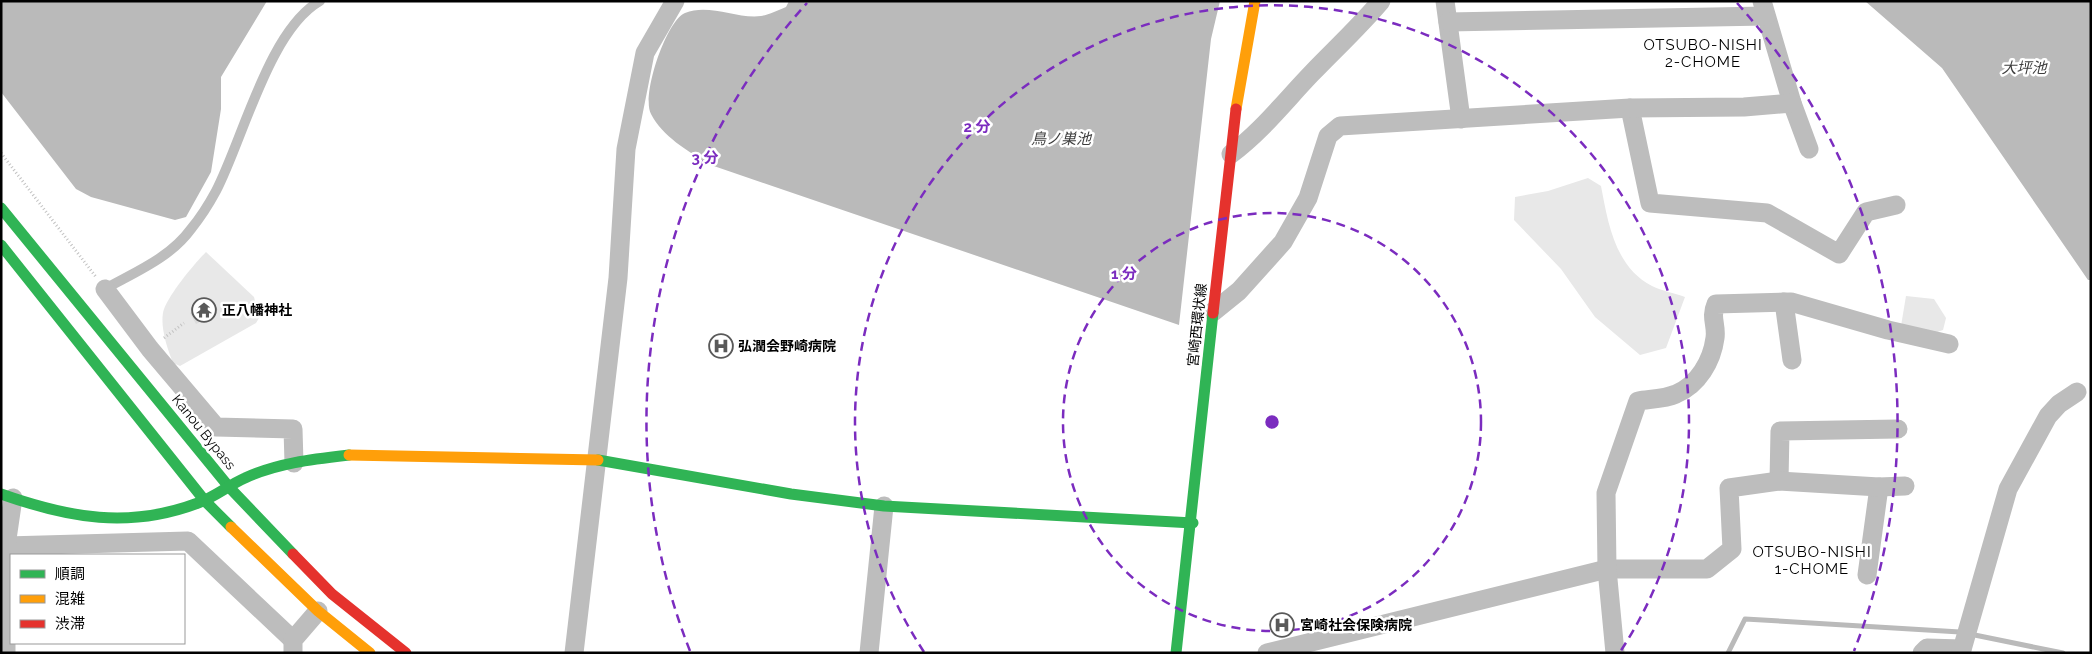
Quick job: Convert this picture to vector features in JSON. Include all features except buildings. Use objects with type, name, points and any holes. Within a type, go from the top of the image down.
[{"type":"main road","name":"宮崎西環状線","points":[[1176,653],[1193,523],[1212,312],[1231,154],[1246,36],[1255,1]]},
{"type":"main road","name":"Kanou Bypass","points":[[1,208],[229,487],[332,594],[406,653]]},
{"type":"main road","points":[[1,245],[205,501],[318,611],[370,653]]},
{"type":"main road","points":[[7,496],[51,510],[86,517],[124,519],[181,509],[205,501],[245,478],[294,463],[332,456],[366,454],[596,460],[791,494],[884,506],[1193,523]]},
{"type":"street","points":[[574,653],[618,278],[626,149],[645,53],[675,1]]},
{"type":"street","points":[[1231,154],[1254,138],[1319,65],[1362,24],[1380,1]]},
{"type":"street","points":[[1446,1],[1461,119]]},
{"type":"street","points":[[1448,22],[1764,8],[1792,103],[1809,149]]},
{"type":"street","points":[[1212,312],[1239,291],[1282,242],[1308,198],[1328,136],[1340,126],[1630,108],[1744,107],[1792,103]]},
{"type":"street","points":[[1630,108],[1650,203],[1766,213],[1838,254],[1866,212],[1896,205]]},
{"type":"street","points":[[105,289],[150,349],[216,427],[293,429],[294,463]]},
{"type":"street","points":[[1784,302],[1792,360]]},
{"type":"street","points":[[1615,653],[1607,569],[1606,493],[1638,401],[1676,394],[1696,380],[1709,361],[1715,337],[1712,314],[1716,304],[1791,302],[1888,330],[1949,344]]},
{"type":"street","points":[[1922,653],[1927,648],[1964,643],[2008,489],[2048,416],[2059,404],[2078,392]]},
{"type":"street","points":[[1779,481],[1780,431],[1898,429]]},
{"type":"street","points":[[1266,653],[1607,569],[1707,569],[1732,549],[1729,488],[1779,481],[1879,487],[1906,486]]},
{"type":"street","points":[[1867,575],[1879,487]]},
{"type":"street","points":[[6,653],[7,496]]},
{"type":"street","points":[[869,653],[884,506]]},
{"type":"street","points":[[6,546],[188,541],[293,646],[318,611]]},
{"type":"lane","points":[[105,289],[166,255],[190,231],[216,192],[271,63],[287,33],[312,6],[320,1]]},
{"type":"path","points":[[1,153],[105,289]]},
{"type":"path","points":[[150,349],[184,323]]},
{"type":"shaded area","points":[[1588,178],[1601,186],[1610,229],[1621,256],[1629,268],[1639,278],[1652,286],[1685,297],[1666,348],[1640,355],[1595,317],[1561,269],[1514,220],[1515,197],[1548,191]]},
{"type":"shaded area","points":[[206,252],[254,297],[259,318],[256,323],[180,366],[173,363],[166,343],[162,322],[164,309],[177,287]]},
{"type":"shaded area","points":[[1906,296],[1934,299],[1946,318],[1943,330],[1934,333],[1901,326]]},
{"type":"water","points":[[1,1],[267,1],[221,77],[221,109],[211,172],[186,217],[175,220],[91,197],[76,189],[1,92]]},
{"type":"water","name":"鳥ノ巣池","points":[[789,1],[1220,1],[1211,39],[1179,325],[708,164],[662,130],[651,114],[649,92],[652,76],[663,44],[678,19],[685,13],[694,10],[713,10],[761,16],[786,7]]},
{"type":"water","name":"大坪池","points":[[1865,1],[2091,1],[2091,280],[2088,280],[1942,68]]},
{"type":"waterway","points":[[1728,653],[1745,619],[1960,632],[2063,653]]},
{"type":"traffic: fast","points":[[1,208],[229,487],[293,554]]},
{"type":"traffic: fast","points":[[1,245],[205,501],[231,527]]},
{"type":"traffic: fast","points":[[1176,653],[1213,313]]},
{"type":"traffic: fast","points":[[1,494],[75,514],[123,518],[148,516],[198,503],[245,478],[283,465],[349,455]]},
{"type":"traffic: fast","points":[[598,460],[791,494],[884,506],[1193,523]]},
{"type":"traffic: slow","points":[[1236,109],[1255,1]]},
{"type":"traffic: slow","points":[[349,455],[598,460]]},
{"type":"traffic: slow","points":[[231,527],[318,611],[370,653]]},
{"type":"traffic: jam","points":[[1213,313],[1236,109]]},
{"type":"traffic: jam","points":[[293,554],[332,594],[406,653]]},
{"type":"place","name":"正八幡神社","points":[[204,310]]},
{"type":"place","name":"弘潤会野崎病院","points":[[721,346]]},
{"type":"place","name":"宮崎社会保険病院","points":[[1282,625]]},
{"type":"district","name":"OTSUBO-NISHI 2-CHOME","points":[[1703,54]]},
{"type":"district","name":"OTSUBO-NISHI 1-CHOME","points":[[1812,560]]}]
